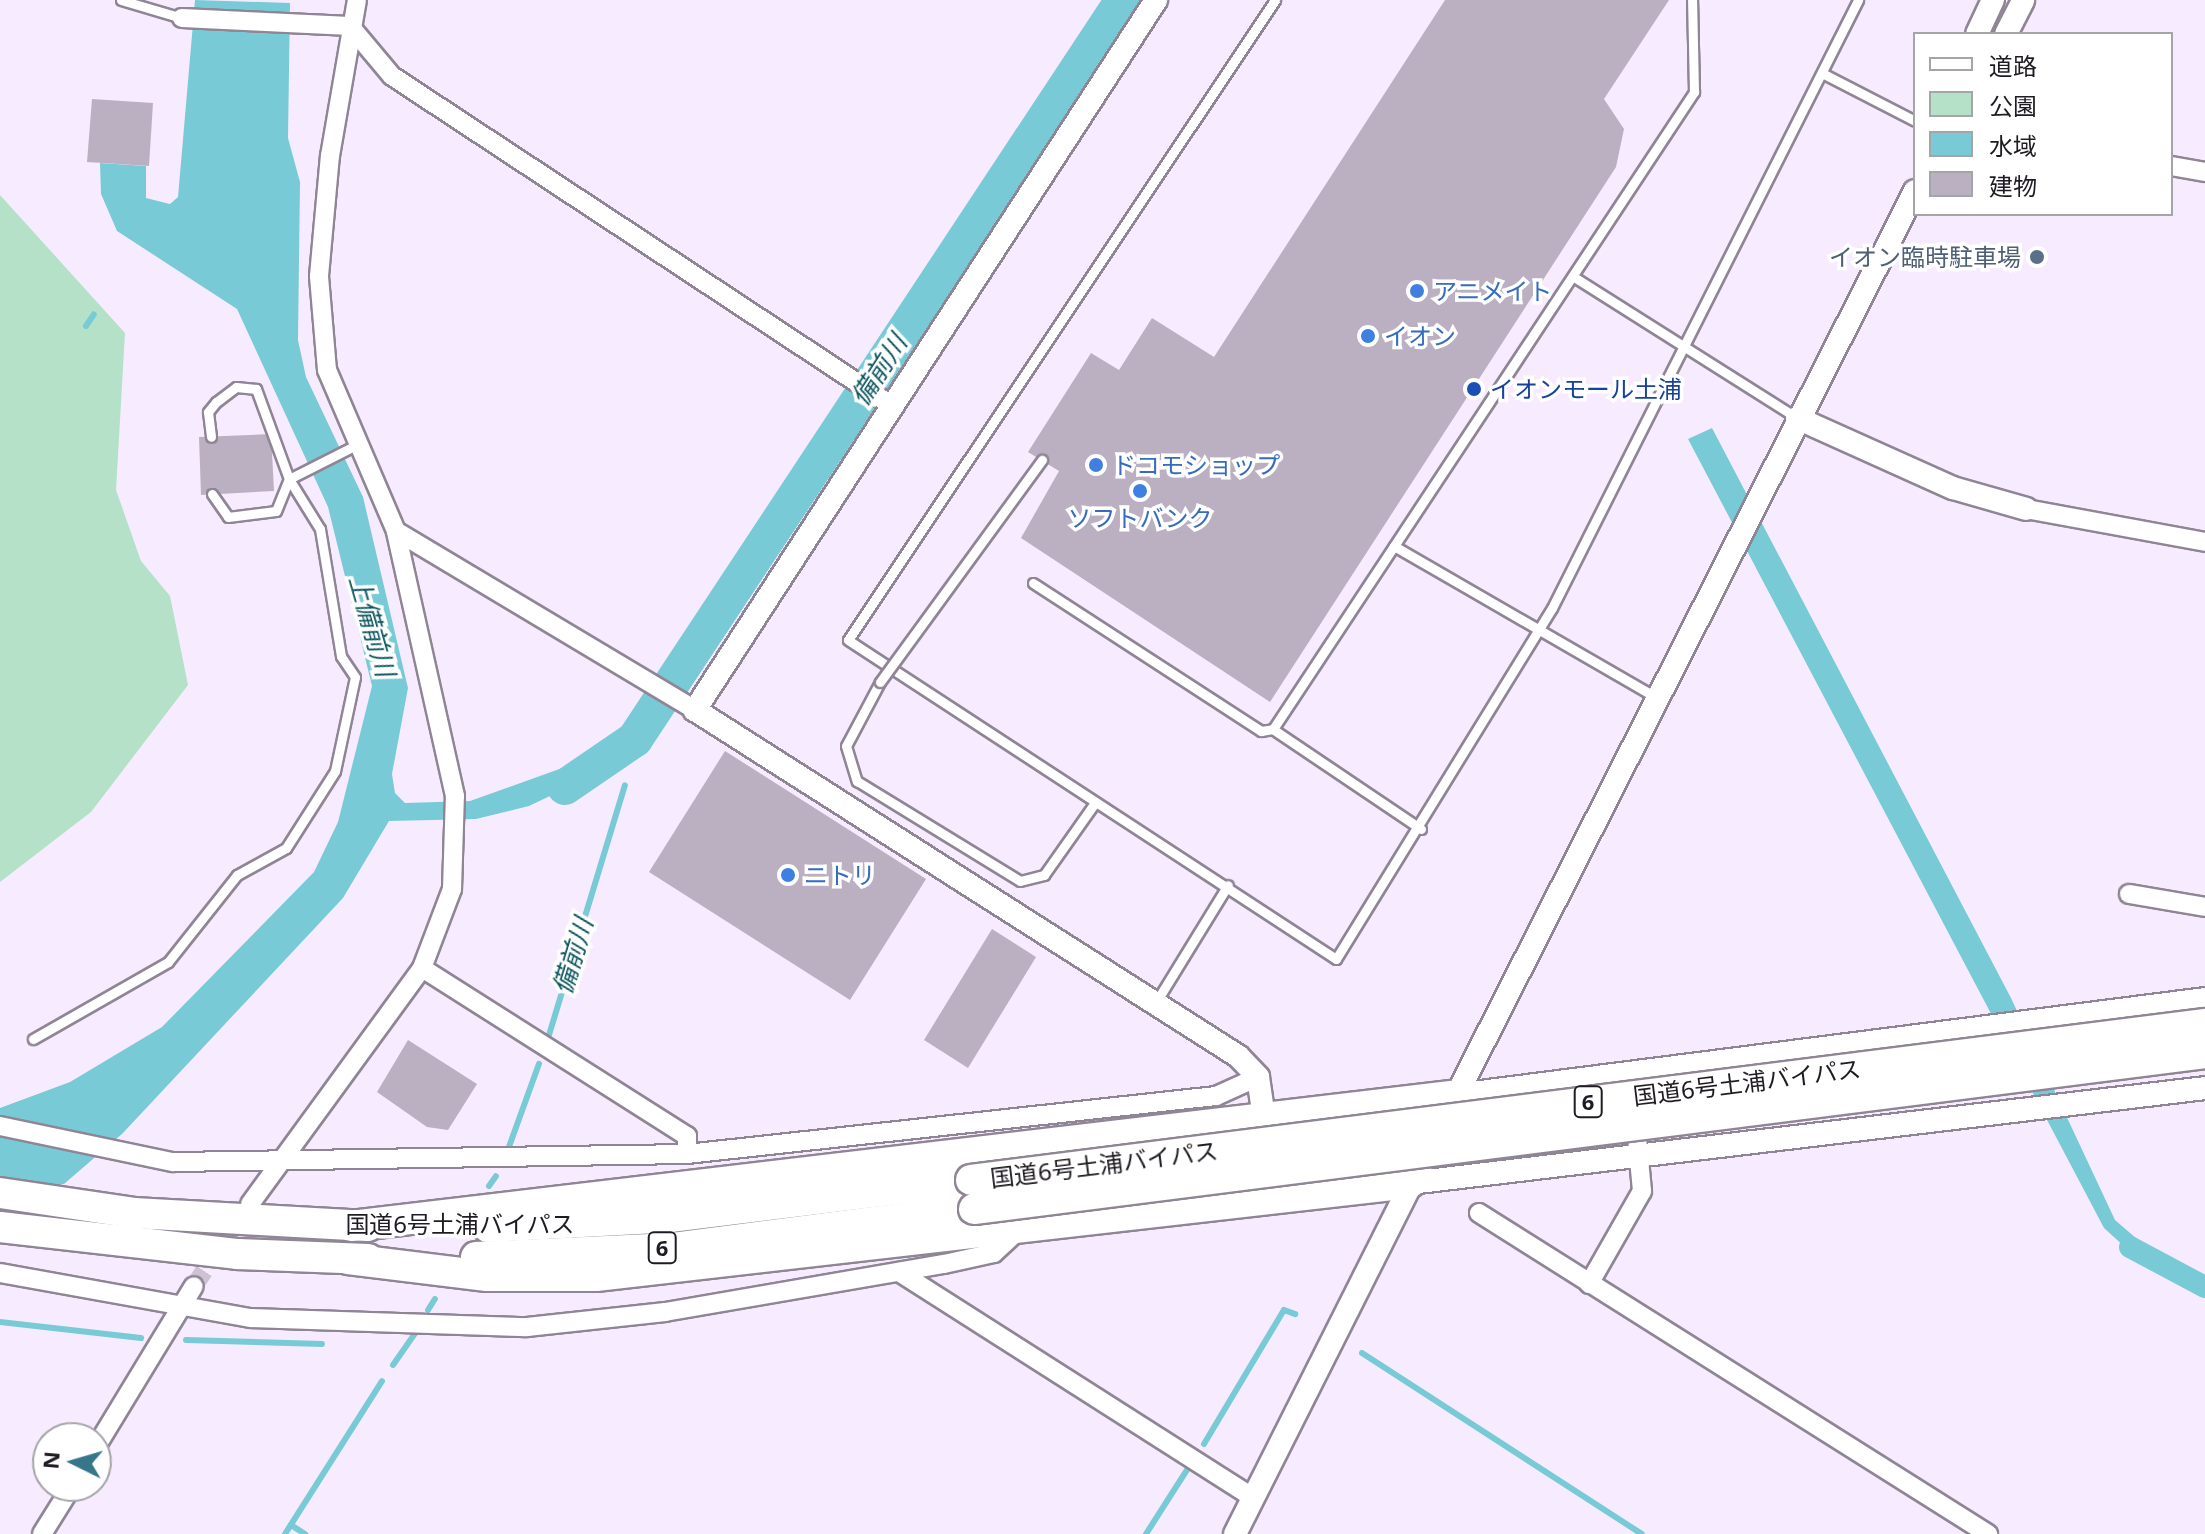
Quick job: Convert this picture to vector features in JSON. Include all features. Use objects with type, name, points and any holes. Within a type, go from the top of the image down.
[{"type":"highway","name":"国道6号土浦バイパス","points":[[0,1227],[348,1259],[673,1248],[973,1195],[2205,1024]]},
{"type":"highway","name":"国道6号土浦バイパス","points":[[0,1193],[81,1207],[351,1226],[555,1226],[973,1195],[2205,1053]]},
{"type":"highway","points":[[351,1226],[1457,1095]]},
{"type":"highway","points":[[348,1259],[487,1276],[596,1276],[1020,1229],[1296,1193],[1410,1183]]},
{"type":"street","points":[[250,1204],[274,1162],[422,968],[452,889],[456,843],[455,796],[396,531],[353,447],[327,370],[319,276],[350,26],[357,0]]},
{"type":"street","points":[[686,706],[883,399],[1156,0]]},
{"type":"street","points":[[1978,32],[1993,0]]},
{"type":"street","points":[[2007,32],[2023,0]]},
{"type":"street","points":[[182,18],[350,26],[392,76],[854,377],[883,399]]},
{"type":"street","points":[[2173,166],[2205,172]]},
{"type":"street","points":[[1235,1534],[1797,418],[1913,195]]},
{"type":"street","points":[[1797,418],[1953,488],[2026,509],[2205,542]]},
{"type":"street","points":[[396,531],[655,685],[962,887],[1156,1002],[1258,1077],[1268,1158],[1278,1181],[1296,1193]]},
{"type":"street","points":[[2129,894],[2205,907]]},
{"type":"street","points":[[422,968],[687,1136],[687,1154]]},
{"type":"street","points":[[1457,1095],[2205,999]]},
{"type":"street","points":[[1589,1284],[1639,1200],[1639,1155],[1630,1072]]},
{"type":"street","points":[[0,1126],[125,1154],[274,1162],[687,1154],[1216,1096],[1258,1077]]},
{"type":"street","points":[[1410,1183],[2205,1088]]},
{"type":"street","points":[[1479,1213],[1988,1534]]},
{"type":"street","points":[[0,1273],[181,1310],[527,1327],[665,1312],[899,1272],[994,1253],[1020,1229]]},
{"type":"street","points":[[899,1272],[1254,1498]]},
{"type":"street","points":[[112,1422],[194,1286]]},
{"type":"street","points":[[42,1534],[62,1502]]},
{"type":"lane","points":[[121,0],[182,18]]},
{"type":"lane","points":[[1275,0],[848,640],[1203,877],[1228,885],[1246,905],[1336,959],[1421,829],[1536,635],[1824,74],[1858,0]]},
{"type":"lane","points":[[1273,729],[1694,92],[1692,0]]},
{"type":"lane","points":[[1824,74],[1913,120]]},
{"type":"lane","points":[[1574,277],[1681,350],[1797,418]]},
{"type":"lane","points":[[33,1039],[168,962],[237,875],[286,848],[335,771],[355,677],[341,656],[320,529],[289,479],[256,389],[236,387],[216,402],[208,412],[211,437]]},
{"type":"lane","points":[[212,494],[228,517],[252,517],[276,511],[289,479],[353,447]]},
{"type":"lane","points":[[1042,460],[880,682],[846,746],[857,781],[1008,874],[1033,881],[1044,875],[1094,804]]},
{"type":"lane","points":[[1394,546],[1536,635],[1656,697]]},
{"type":"lane","points":[[1033,583],[1261,731],[1273,729],[1421,829]]},
{"type":"lane","points":[[1156,1002],[1228,885]]},
{"type":"green space","points":[[0,195],[125,333],[116,490],[141,561],[170,596],[188,685],[91,812],[0,882]]},
{"type":"water","name":"上備前川","points":[[195,0],[290,3],[288,138],[300,182],[298,340],[306,377],[363,497],[408,688],[392,774],[395,793],[405,803],[470,801],[604,753],[611,767],[529,806],[476,819],[389,821],[343,898],[122,1134],[64,1184],[0,1194],[0,1108],[70,1082],[162,1027],[314,872],[338,822],[372,686],[328,507],[237,309],[117,231],[101,194],[100,163],[146,166],[146,198],[170,204],[178,197]]},
{"type":"water","points":[[1712,428],[2011,998],[2115,1220],[2158,1257],[2150,1270],[2104,1228],[1688,439]]},
{"type":"building","name":"イオン","points":[[1445,0],[1669,0],[1604,99],[1624,129],[1616,167],[1270,702],[1021,538],[1059,471],[1028,452],[1091,353],[1119,370],[1152,318],[1214,357]]},
{"type":"building","points":[[92,99],[153,103],[149,166],[87,162]]},
{"type":"building","points":[[271,434],[274,491],[201,495],[199,437]]},
{"type":"building","name":"ニトリ","points":[[725,751],[926,879],[850,1000],[649,872]]},
{"type":"building","points":[[992,929],[1036,957],[968,1068],[924,1040]]},
{"type":"building","points":[[408,1040],[477,1084],[448,1130],[427,1127],[377,1092]]},
{"type":"waterway","name":"備前川","points":[[565,787],[635,739],[1123,0]]},
{"type":"waterway","points":[[86,326],[94,314]]},
{"type":"waterway","name":"備前川","points":[[549,1035],[625,785]]},
{"type":"waterway","name":"備前川","points":[[506,1155],[539,1064]]},
{"type":"waterway","name":"備前川","points":[[489,1186],[496,1176]]},
{"type":"waterway","points":[[2130,1247],[2205,1287]]},
{"type":"waterway","name":"備前川","points":[[428,1310],[435,1299]]},
{"type":"waterway","points":[[1204,1444],[1284,1310],[1295,1314]]},
{"type":"waterway","points":[[0,1322],[141,1338]]},
{"type":"waterway","name":"備前川","points":[[393,1365],[418,1329]]},
{"type":"waterway","points":[[186,1340],[322,1344]]},
{"type":"waterway","points":[[1362,1353],[1642,1534]]},
{"type":"waterway","name":"備前川","points":[[285,1534],[382,1381]]},
{"type":"waterway","points":[[1146,1534],[1187,1470]]},
{"type":"waterway","points":[[291,1525],[305,1534]]},
{"type":"tunnel","points":[[194,1286],[242,1215]]},
{"type":"place","name":"イオン臨時駐車場","points":[[2037,257]]},
{"type":"place","name":"アニメイト","points":[[1417,291]]},
{"type":"place","name":"イオン","points":[[1368,336]]},
{"type":"place","name":"イオンモール土浦","points":[[1474,389]]},
{"type":"place","name":"ドコモショップ","points":[[1096,465]]},
{"type":"place","name":"ソフトバンク","points":[[1140,491]]},
{"type":"place","name":"ニトリ","points":[[788,875]]}]
